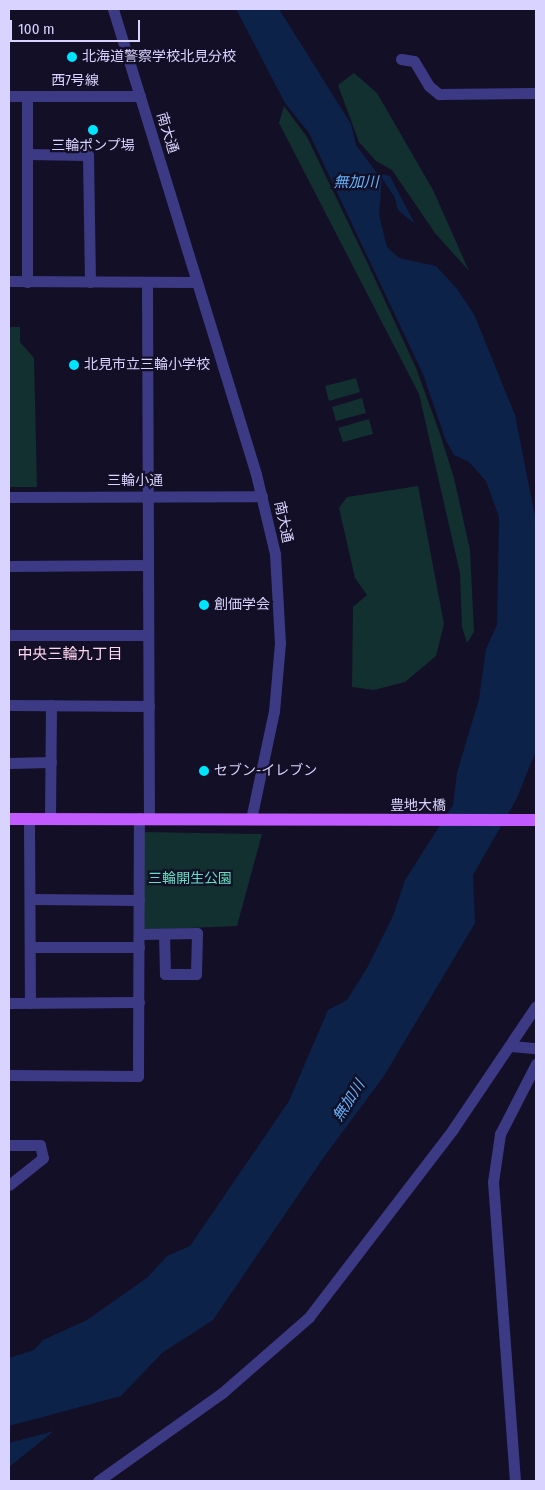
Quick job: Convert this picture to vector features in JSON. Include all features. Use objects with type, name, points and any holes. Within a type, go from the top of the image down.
[{"type":"main road","points":[[9,819],[251,819]]},
{"type":"main road","name":"豊地大橋","points":[[251,819],[536,820]]},
{"type":"street","name":"南大通","points":[[113,9],[262,496],[275,554],[280,643],[274,712],[251,819]]},
{"type":"street","points":[[401,59],[414,61],[429,86],[439,94],[536,93]]},
{"type":"street","name":"西7号線","points":[[9,96],[140,96]]},
{"type":"street","points":[[27,96],[27,282]]},
{"type":"street","points":[[27,154],[88,154],[90,282]]},
{"type":"street","points":[[9,282],[196,282]]},
{"type":"street","points":[[9,1075],[138,1076],[139,900],[149,706],[146,282]]},
{"type":"street","name":"三輪小通","points":[[9,497],[262,496]]},
{"type":"street","points":[[9,566],[148,565]]},
{"type":"street","points":[[9,635],[148,635]]},
{"type":"street","points":[[9,705],[149,706]]},
{"type":"street","points":[[50,819],[51,705]]},
{"type":"street","points":[[9,762],[51,762]]},
{"type":"street","points":[[29,819],[31,899],[30,1003]]},
{"type":"street","points":[[31,899],[139,900]]},
{"type":"street","points":[[139,934],[197,933],[196,974],[164,974],[164,934]]},
{"type":"street","points":[[30,947],[139,947]]},
{"type":"street","points":[[9,1003],[139,1002]]},
{"type":"street","points":[[98,1481],[222,1393],[309,1317],[453,1129],[511,1046],[536,1006]]},
{"type":"street","points":[[511,1046],[536,1048]]},
{"type":"street","points":[[515,1481],[493,1174],[500,1134],[536,1064]]},
{"type":"street","points":[[9,1145],[40,1145],[43,1158],[9,1185]]},
{"type":"green space","points":[[354,73],[377,93],[433,190],[469,271],[435,233],[392,170],[376,161],[359,142],[338,85]]},
{"type":"green space","points":[[284,106],[307,137],[368,264],[416,368],[440,434],[454,478],[470,550],[474,632],[467,643],[462,627],[460,573],[419,394],[279,123]]},
{"type":"green space","points":[[9,327],[20,327],[20,342],[34,358],[37,487],[9,487]]},
{"type":"green space","points":[[356,378],[360,392],[329,401],[325,386]]},
{"type":"green space","points":[[362,398],[366,413],[336,421],[332,407]]},
{"type":"green space","points":[[369,419],[373,434],[343,442],[338,428]]},
{"type":"green space","points":[[418,486],[444,624],[436,656],[405,682],[374,690],[352,687],[353,607],[367,595],[355,578],[339,508],[347,497]]},
{"type":"green space","name":"三輪開生公園","points":[[143,832],[262,834],[237,926],[143,930]]},
{"type":"water","name":"無加川","points":[[236,9],[279,9],[351,124],[356,145],[377,173],[390,176],[415,224],[398,210],[395,198],[382,178],[379,215],[387,247],[399,258],[436,266],[457,289],[474,314],[515,415],[536,521],[536,751],[516,800],[473,875],[475,923],[384,1076],[324,1157],[213,1320],[162,1353],[121,1396],[9,1426],[9,1358],[34,1350],[43,1340],[87,1320],[148,1277],[167,1256],[190,1246],[289,1101],[328,1010],[347,1000],[367,968],[393,916],[405,880],[453,805],[457,773],[479,699],[486,649],[497,625],[499,517],[486,481],[469,462],[454,455],[446,441],[423,374],[309,133],[285,103]]},
{"type":"water","points":[[54,1431],[9,1467],[9,1443]]},
{"type":"place","name":"北海道警察学校北見分校","points":[[72,57]]},
{"type":"place","name":"三輪ポンプ場","points":[[93,130]]},
{"type":"place","name":"北見市立三輪小学校","points":[[74,365]]},
{"type":"place","name":"創価学会","points":[[204,605]]},
{"type":"place","name":"セブン-イレブン","points":[[204,771]]},
{"type":"district","name":"中央三輪九丁目","points":[[70,655]]}]
